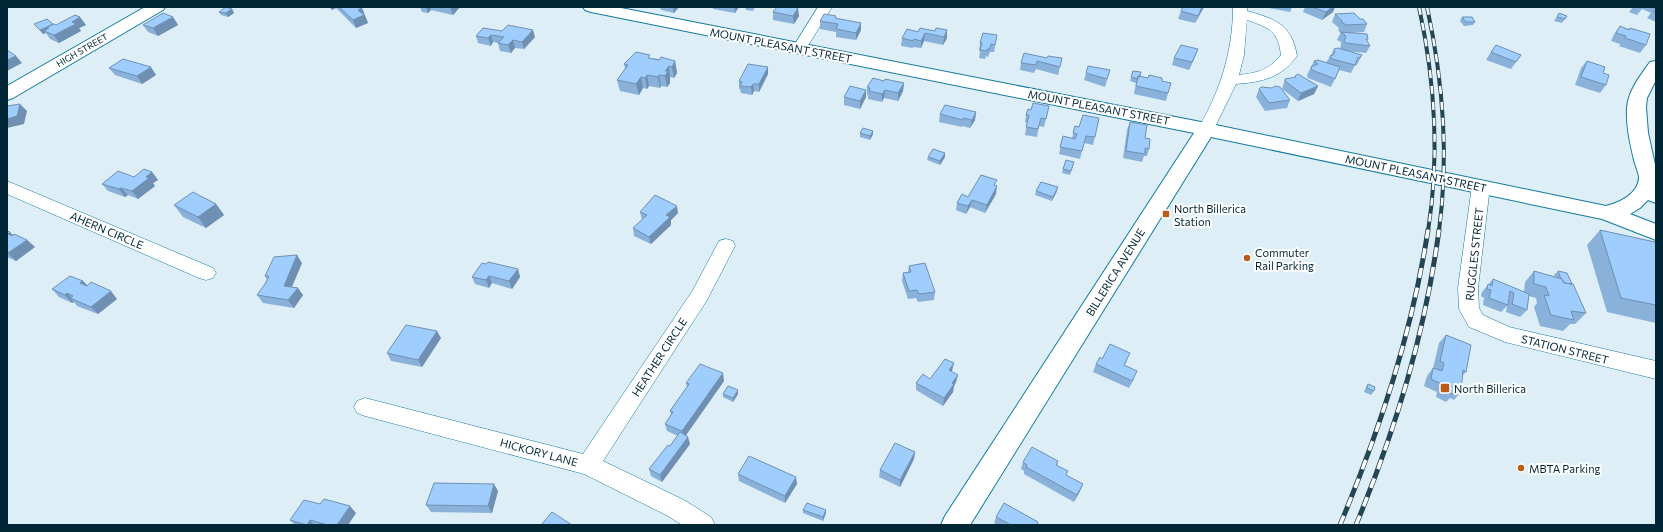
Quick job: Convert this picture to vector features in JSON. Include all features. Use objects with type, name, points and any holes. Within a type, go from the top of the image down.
[{"type":"main road","name":"HIGH STREET","points":[[7,94],[157,7]]},
{"type":"main road","name":"MOUNT PLEASANT STREET","points":[[591,7],[1206,129],[1481,186],[1606,213],[1656,232]]},
{"type":"main road","points":[[1652,188],[1636,122],[1636,110],[1642,89],[1656,66]]},
{"type":"main road","name":"BILLERICA AVENUE","points":[[955,525],[1206,129]]},
{"type":"main road","name":"MOUNT PLEASANT STREET","points":[[1606,213],[1624,209],[1638,199],[1646,187],[1652,188]]},
{"type":"street","points":[[799,49],[825,7]]},
{"type":"street","points":[[1230,80],[1254,78],[1278,69],[1290,56],[1286,38],[1272,25],[1240,11]]},
{"type":"street","name":"BILLERICA AVENUE","points":[[1206,129],[1222,102],[1230,80],[1237,54],[1240,11]]},
{"type":"street","name":"RUGGLES STREET","points":[[1476,320],[1469,309],[1468,288],[1481,186]]},
{"type":"street","name":"AHERN CIRCLE","points":[[7,187],[206,273]]},
{"type":"street","name":"HEATHER CIRCLE","points":[[588,465],[700,295],[726,246]]},
{"type":"street","name":"STATION STREET","points":[[1476,320],[1483,326],[1505,334],[1656,370]]},
{"type":"street","name":"HICKORY LANE","points":[[365,407],[588,465],[676,508],[703,525]]},
{"type":"building","points":[[226,7],[232,9],[226,13],[219,12]]},
{"type":"building","points":[[339,7],[360,7],[362,8],[358,10],[364,15],[353,20]]},
{"type":"building","points":[[777,7],[798,8],[793,16],[773,12]]},
{"type":"building","points":[[1183,7],[1202,7],[1198,16],[1181,11]]},
{"type":"building","points":[[1312,7],[1332,7],[1326,12]]},
{"type":"building","points":[[163,13],[173,17],[153,28],[143,25]]},
{"type":"building","points":[[1354,13],[1360,19],[1363,19],[1367,24],[1347,25],[1342,23],[1342,21],[1335,14]]},
{"type":"building","points":[[1559,13],[1567,16],[1565,19],[1557,17]]},
{"type":"building","points":[[824,14],[836,16],[835,18],[861,23],[856,33],[836,29],[838,24],[820,21]]},
{"type":"building","points":[[75,15],[80,17],[72,22],[76,24],[54,35],[44,31],[49,28],[47,27],[54,24],[56,25]]},
{"type":"building","points":[[1462,17],[1472,17],[1475,22],[1466,22]]},
{"type":"building","points":[[47,19],[53,24],[40,30],[34,24]]},
{"type":"building","points":[[508,25],[533,30],[522,42],[513,40],[508,45],[498,43],[504,37],[491,35],[488,38],[476,36],[483,28],[502,31]]},
{"type":"building","points":[[1620,26],[1629,30],[1630,28],[1650,34],[1646,45],[1625,38],[1626,36],[1616,33]]},
{"type":"building","points":[[920,28],[935,31],[936,28],[947,30],[944,37],[925,33],[921,41],[914,39],[913,41],[902,38],[907,29],[918,32]]},
{"type":"building","points":[[1340,32],[1367,34],[1368,39],[1366,39],[1370,46],[1346,43],[1344,40],[1346,38],[1345,35]]},
{"type":"building","points":[[983,33],[997,35],[995,45],[991,44],[990,49],[987,49],[987,51],[980,50],[982,43],[980,43]]},
{"type":"building","points":[[1181,45],[1198,49],[1192,62],[1174,58]]},
{"type":"building","points":[[1496,45],[1521,55],[1516,62],[1491,52]]},
{"type":"building","points":[[1338,48],[1362,55],[1360,58],[1358,57],[1355,65],[1332,59],[1330,56],[1335,52],[1334,49]]},
{"type":"building","points":[[7,50],[16,56],[7,60]]},
{"type":"building","points":[[636,52],[650,55],[648,58],[659,60],[661,57],[675,61],[672,67],[669,66],[665,71],[668,71],[665,76],[659,75],[658,77],[647,75],[645,78],[641,77],[636,84],[617,80],[628,65],[624,64]]},
{"type":"building","points":[[1024,53],[1047,58],[1048,56],[1062,58],[1060,67],[1037,61],[1036,65],[1021,63]]},
{"type":"building","points":[[123,59],[151,67],[137,76],[109,68]]},
{"type":"building","points":[[1318,60],[1340,67],[1335,79],[1312,70],[1311,67],[1318,64],[1314,61]]},
{"type":"building","points":[[1587,61],[1605,67],[1603,73],[1609,75],[1606,85],[1581,77]]},
{"type":"building","points":[[748,64],[768,67],[759,84],[753,84],[751,87],[740,86],[742,82],[739,81]]},
{"type":"building","points":[[1088,66],[1110,70],[1107,79],[1086,73]]},
{"type":"building","points":[[1133,71],[1141,72],[1138,79],[1131,77]]},
{"type":"building","points":[[1298,74],[1318,86],[1301,93],[1285,81],[1285,79],[1296,77],[1295,76]]},
{"type":"building","points":[[1149,75],[1162,78],[1162,81],[1171,83],[1168,93],[1136,86],[1138,76],[1148,78]]},
{"type":"building","points":[[873,78],[884,81],[885,79],[904,83],[898,93],[885,90],[882,94],[869,91],[870,88],[867,87]]},
{"type":"building","points":[[850,86],[866,90],[860,101],[844,97]]},
{"type":"building","points":[[1275,86],[1280,87],[1290,100],[1269,103],[1259,89],[1261,87],[1272,88]]},
{"type":"building","points":[[1033,103],[1049,106],[1046,119],[1041,118],[1038,129],[1026,127],[1029,115],[1026,115],[1028,109],[1031,110]]},
{"type":"building","points":[[20,104],[17,116],[7,119],[7,106]]},
{"type":"building","points":[[945,105],[976,112],[972,120],[963,118],[963,120],[940,114]]},
{"type":"building","points":[[1083,115],[1099,118],[1095,137],[1086,136],[1082,151],[1060,147],[1063,136],[1075,139],[1077,134],[1073,133],[1075,126],[1079,127]]},
{"type":"building","points":[[1130,122],[1147,125],[1145,138],[1150,139],[1149,149],[1145,148],[1145,154],[1126,151]]},
{"type":"building","points":[[863,128],[873,131],[870,136],[860,133]]},
{"type":"building","points":[[933,149],[945,153],[940,161],[928,157]]},
{"type":"building","points":[[1066,160],[1074,162],[1071,171],[1063,169]]},
{"type":"building","points":[[144,169],[152,172],[146,177],[149,178],[132,191],[102,184],[118,171],[134,177]]},
{"type":"building","points":[[981,175],[997,180],[994,185],[997,186],[987,205],[972,200],[968,206],[957,203],[962,194],[968,197]]},
{"type":"building","points":[[1041,182],[1058,187],[1053,197],[1036,191]]},
{"type":"building","points":[[193,192],[216,204],[198,217],[174,205]]},
{"type":"building","points":[[655,195],[677,206],[666,215],[670,217],[649,237],[633,228],[647,215],[640,212]]},
{"type":"building","points":[[1600,230],[1656,243],[1656,305],[1621,298]]},
{"type":"building","points":[[7,231],[10,232],[8,234],[12,236],[14,234],[27,240],[8,253],[7,252]]},
{"type":"building","points":[[297,255],[284,286],[298,288],[288,300],[257,295],[269,276],[265,276],[274,257]]},
{"type":"building","points":[[488,262],[518,269],[509,281],[489,276],[486,280],[472,277],[482,263],[486,264]]},
{"type":"building","points":[[925,263],[935,292],[919,294],[917,290],[909,291],[903,273],[911,272],[909,266]]},
{"type":"building","points":[[1534,271],[1562,279],[1564,283],[1573,284],[1586,313],[1571,311],[1574,320],[1551,315],[1544,295],[1549,296],[1546,287],[1534,284]]},
{"type":"building","points":[[1558,271],[1567,273],[1572,284],[1564,283]]},
{"type":"building","points":[[70,276],[83,281],[80,283],[87,286],[91,282],[111,291],[91,307],[70,298],[73,296],[67,293],[65,295],[52,289]]},
{"type":"building","points":[[1493,279],[1529,294],[1527,310],[1512,304],[1514,293],[1510,291],[1508,305],[1489,298],[1491,290],[1487,289],[1488,284],[1492,286]]},
{"type":"building","points":[[406,325],[437,331],[418,360],[387,353]]},
{"type":"building","points":[[1446,335],[1471,345],[1466,372],[1463,370],[1461,392],[1454,389],[1453,394],[1442,390],[1444,385],[1431,379],[1433,368],[1442,371],[1444,363],[1440,361]]},
{"type":"building","points":[[1110,344],[1130,353],[1124,365],[1137,371],[1132,381],[1096,364],[1100,357],[1102,359]]},
{"type":"building","points":[[945,359],[954,363],[949,370],[958,375],[952,383],[954,384],[944,398],[916,383],[923,374],[930,379]]},
{"type":"building","points":[[700,364],[723,373],[682,431],[665,424],[673,412],[670,411],[689,384],[686,383]]},
{"type":"building","points":[[1368,384],[1375,387],[1374,391],[1367,388]]},
{"type":"building","points":[[728,386],[738,390],[733,398],[723,394]]},
{"type":"building","points":[[680,432],[688,437],[660,475],[649,469],[668,445],[670,446]]},
{"type":"building","points":[[895,443],[915,452],[900,480],[880,470]]},
{"type":"building","points":[[1032,447],[1058,461],[1056,465],[1068,471],[1066,475],[1083,484],[1077,495],[1026,467],[1027,465],[1023,462]]},
{"type":"building","points":[[749,456],[796,477],[785,496],[738,474]]},
{"type":"building","points":[[434,483],[494,484],[488,506],[426,505]]},
{"type":"building","points":[[324,499],[350,506],[337,525],[328,525],[310,520],[307,525],[290,520],[304,500],[320,504]]},
{"type":"building","points":[[807,503],[826,510],[823,517],[803,510]]},
{"type":"building","points":[[1004,503],[1038,522],[1037,525],[1011,525],[996,517]]},
{"type":"building","points":[[552,512],[572,525],[541,525]]},
{"type":"railway","points":[[1419,7],[1429,63],[1434,119],[1434,175],[1428,231]]},
{"type":"railway","points":[[1427,7],[1437,62],[1443,118],[1444,175],[1439,231]]},
{"type":"railway","points":[[1340,525],[1355,489],[1393,380],[1413,306],[1428,230]]},
{"type":"railway","points":[[1356,525],[1384,453],[1407,380],[1426,306],[1439,230]]},
{"type":"place","name":"North Billerica Station","points":[[1166,214]]},
{"type":"place","name":"Commuter Rail Parking","points":[[1247,258]]},
{"type":"place","name":"North Billerica","points":[[1445,388]]},
{"type":"place","name":"MBTA Parking","points":[[1521,468]]}]
